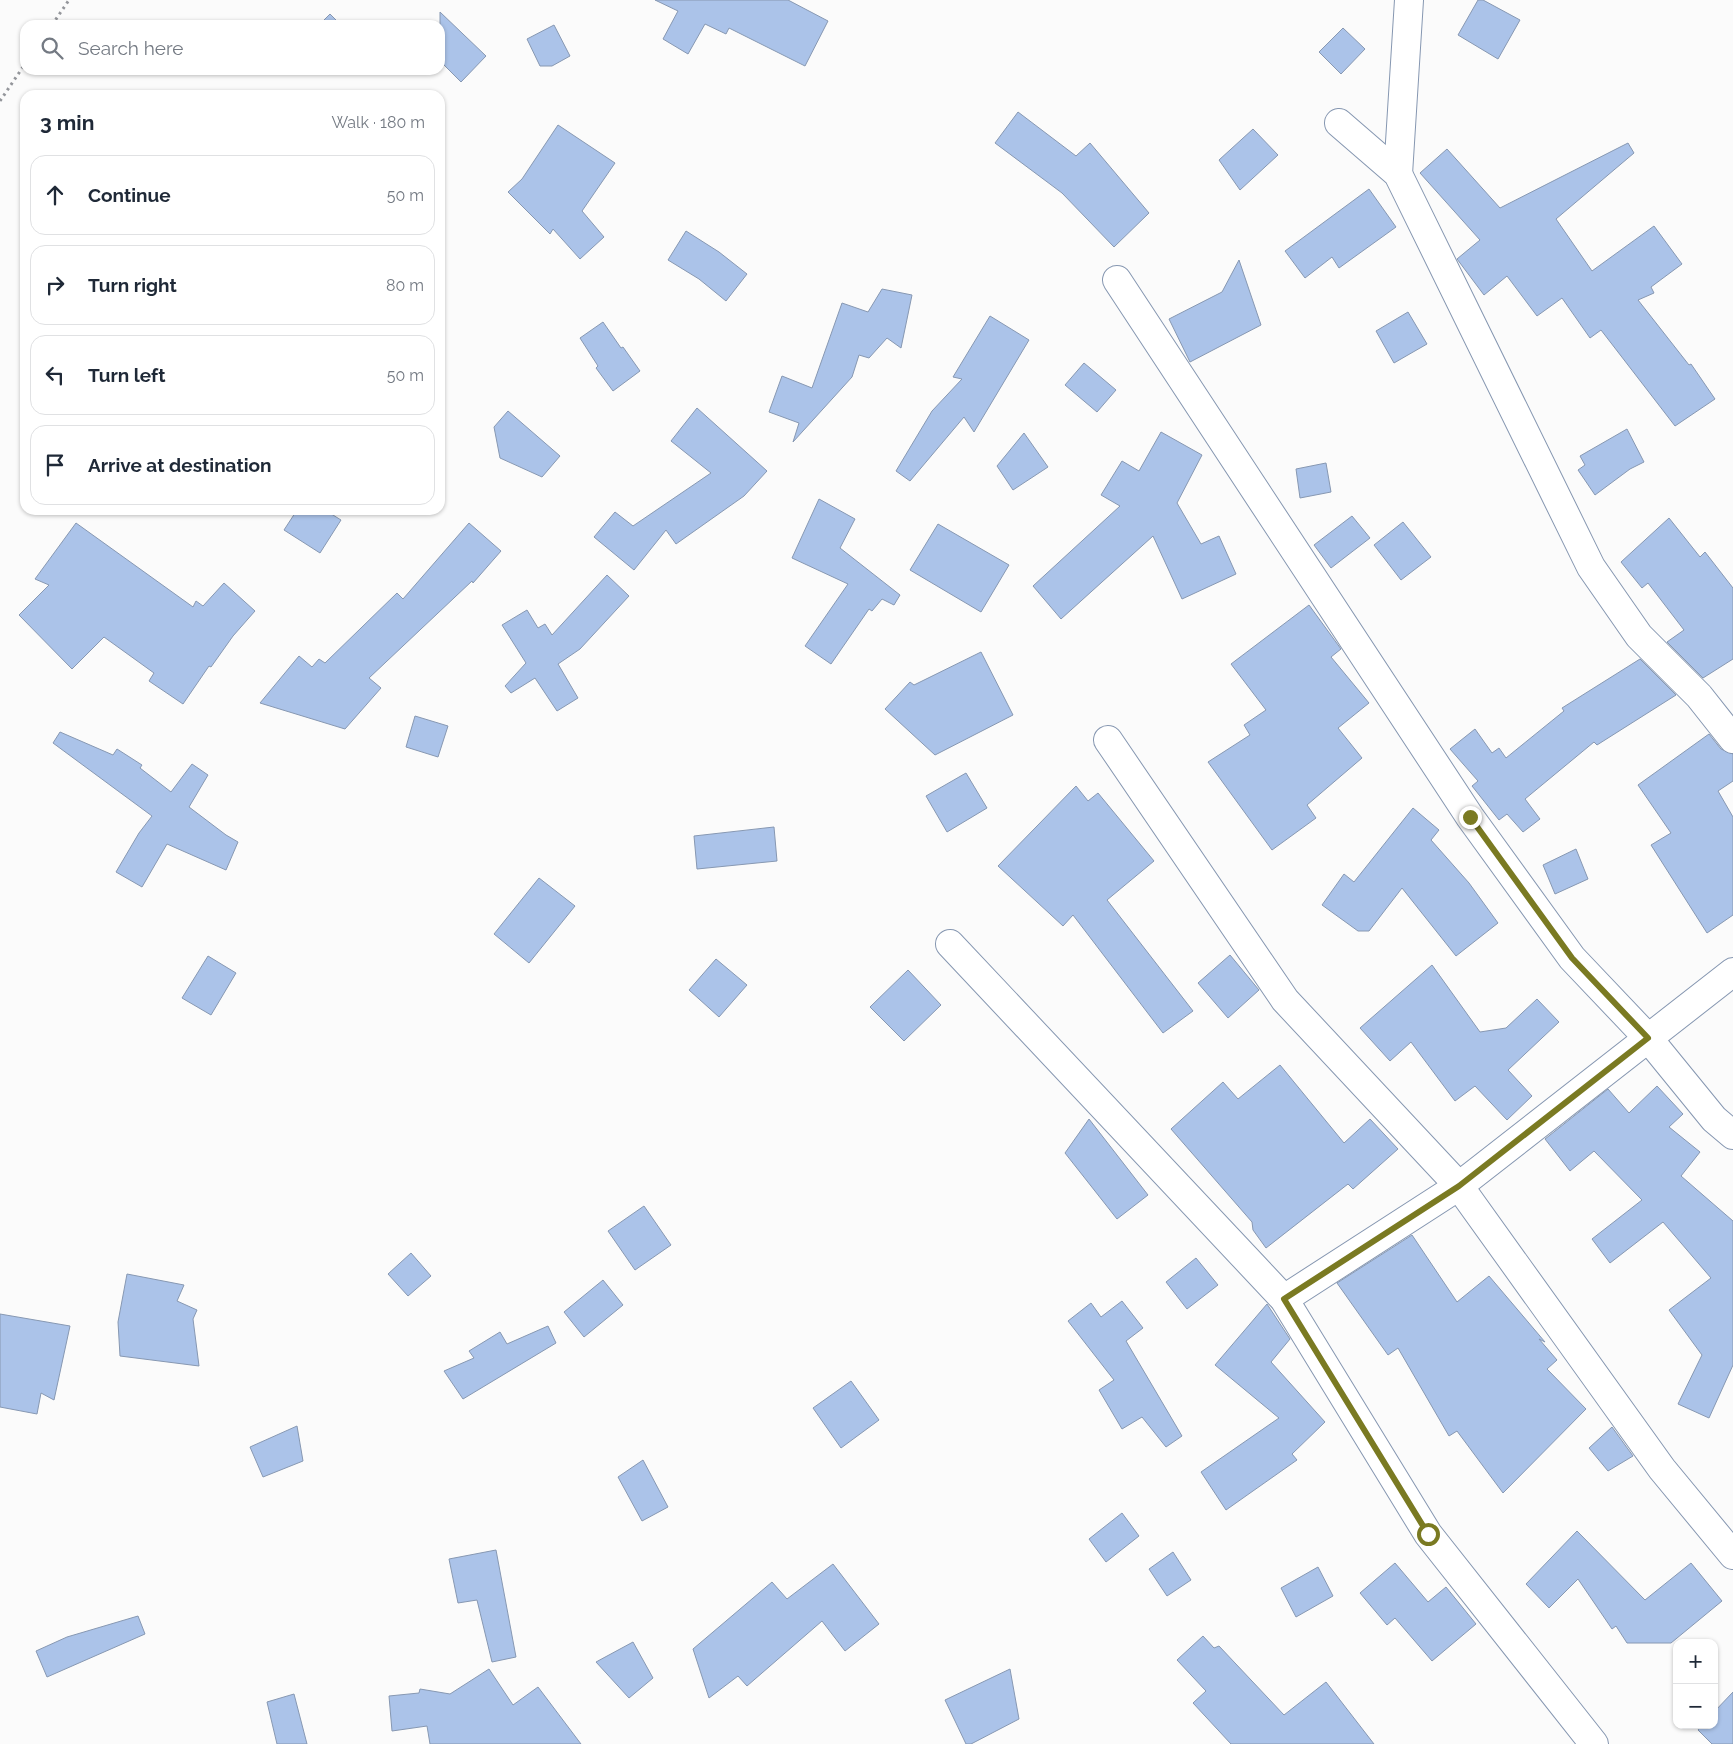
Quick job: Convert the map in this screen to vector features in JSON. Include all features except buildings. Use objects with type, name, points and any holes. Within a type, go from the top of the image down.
[{"type":"street","points":[[1398,174],[1409,0]]},
{"type":"street","points":[[1339,123],[1398,174],[1591,567],[1639,636],[1699,696],[1733,739]]},
{"type":"street","points":[[1117,280],[1470,817],[1572,958],[1648,1038],[1714,1119],[1733,1135]]},
{"type":"street","points":[[1108,740],[1285,1000],[1459,1186],[1662,1470],[1733,1555]]},
{"type":"street","points":[[950,944],[1284,1299],[1428,1534],[1594,1744]]},
{"type":"street","points":[[1284,1299],[1459,1186],[1733,972]]},
{"type":"path","points":[[55,20],[68,0]]},
{"type":"path","points":[[0,101],[20,71]]},
{"type":"route","points":[[1428,1534],[1284,1299],[1459,1186],[1648,1038],[1572,958],[1470,817]]}]
